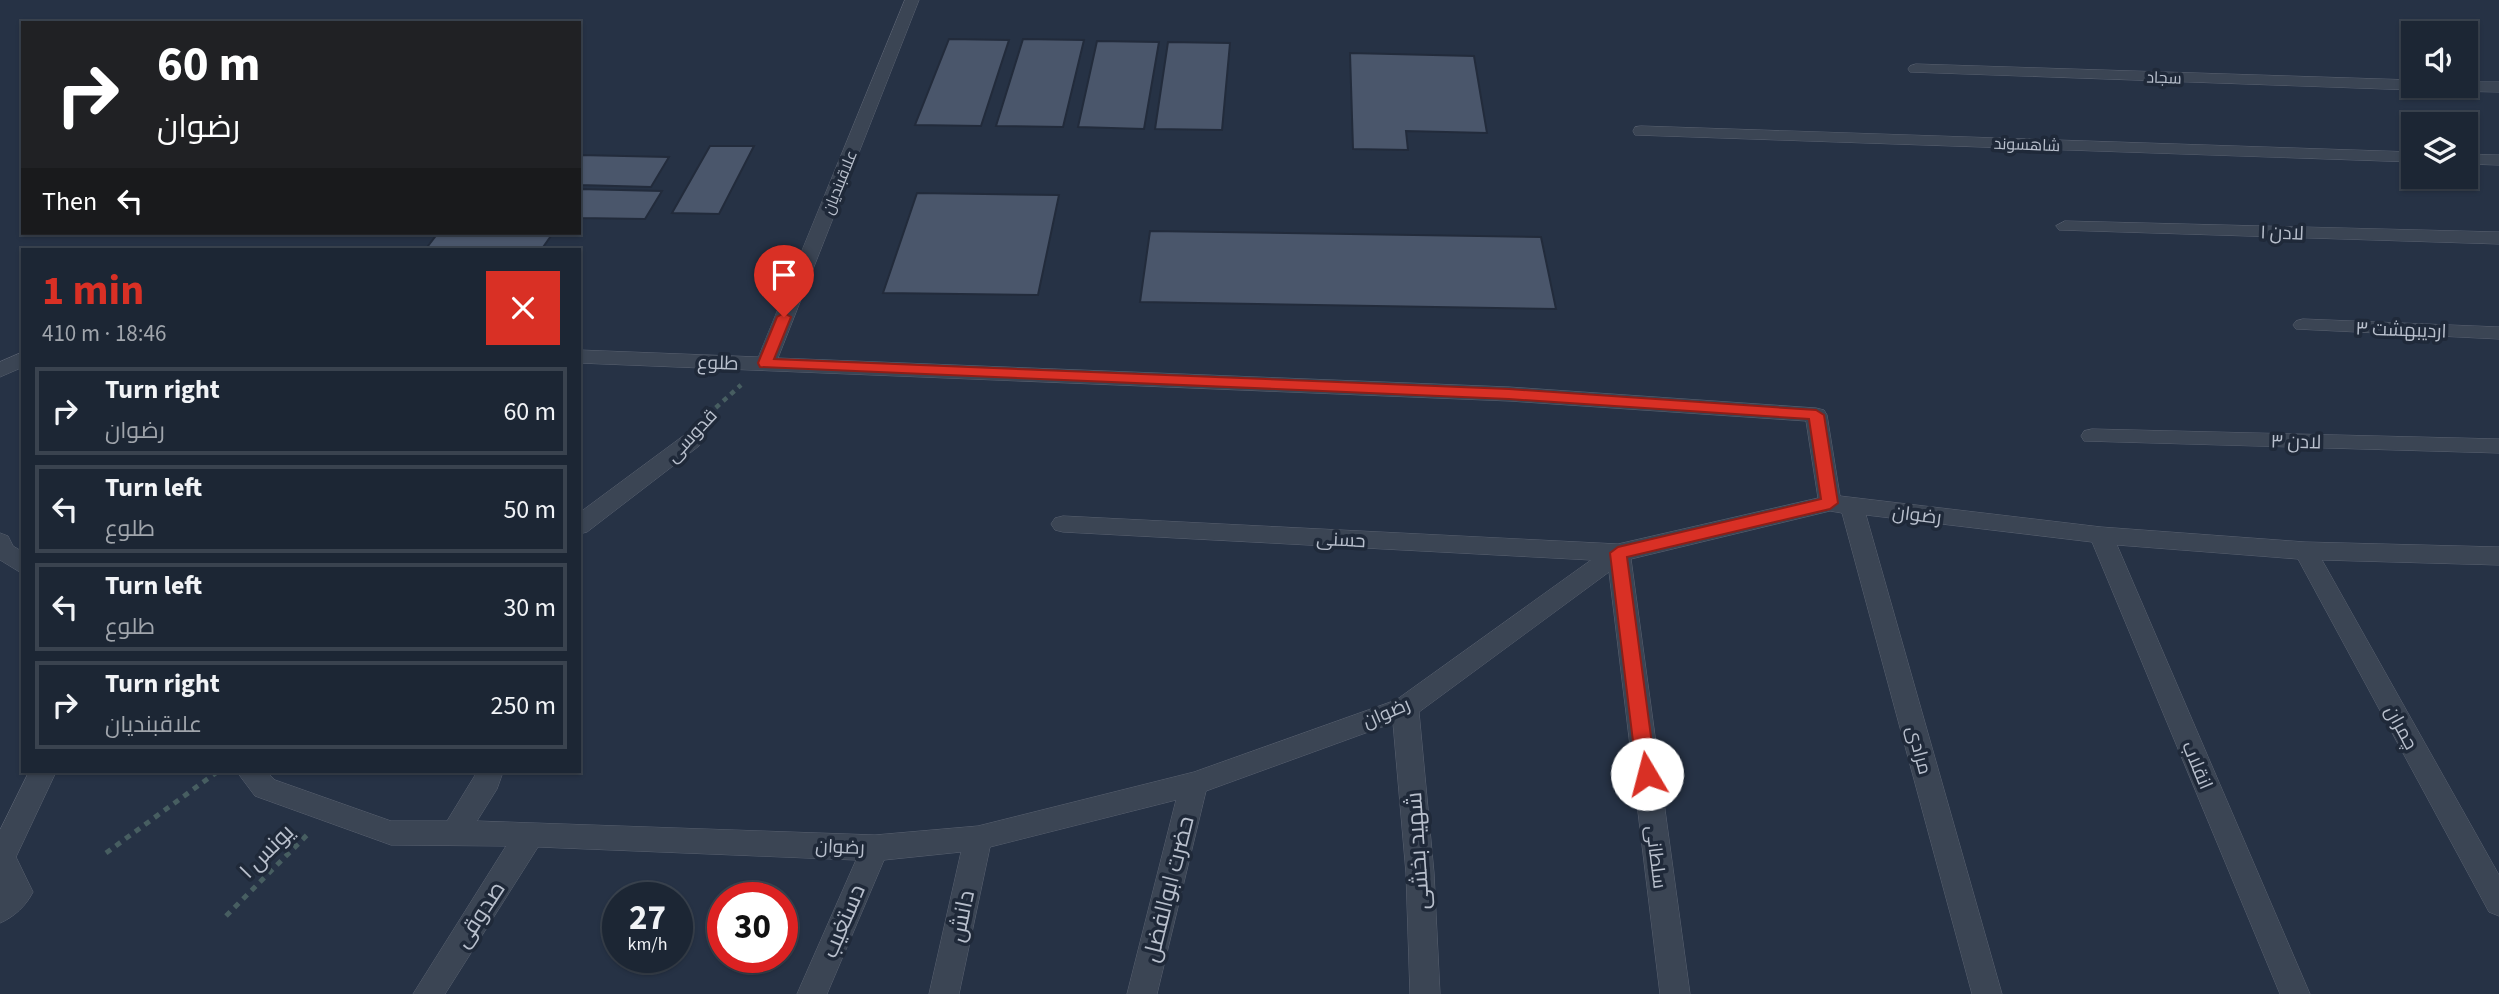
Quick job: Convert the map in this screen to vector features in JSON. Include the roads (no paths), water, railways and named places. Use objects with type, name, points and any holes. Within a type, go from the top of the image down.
[{"type":"street","name":"علاقبندیان","points":[[765,363],[912,0]]},
{"type":"street","name":"سجاد","points":[[1916,69],[2401,85]]},
{"type":"street","points":[[2478,87],[2499,87]]},
{"type":"street","name":"شاهسوند","points":[[1641,131],[2401,157]]},
{"type":"street","points":[[2478,159],[2499,160]]},
{"type":"street","name":"لادن ۱","points":[[2065,226],[2499,238]]},
{"type":"street","name":"اردیبهشت ۳","points":[[2302,325],[2499,333]]},
{"type":"street","name":"طلوع","points":[[581,356],[1509,394],[1816,415],[1841,505]]},
{"type":"street","points":[[0,370],[21,359]]},
{"type":"street","name":"لادن ۳","points":[[2092,436],[2499,446]]},
{"type":"street","name":"قدوسی","points":[[581,524],[598,509],[660,468],[691,441]]},
{"type":"street","name":"رضوان","points":[[251,773],[265,788],[391,833],[530,834],[875,848],[978,838],[1194,784],[1405,708],[1618,553],[1841,505],[2101,536],[2305,551],[2499,556]]},
{"type":"street","name":"مرادی","points":[[1841,505],[1987,994]]},
{"type":"street","name":"حسنی","points":[[1063,524],[1618,553]]},
{"type":"street","name":"انقلاب","points":[[2101,536],[2295,994]]},
{"type":"street","points":[[0,542],[4,551],[21,564]]},
{"type":"street","name":"چمران","points":[[2305,551],[2499,903]]},
{"type":"street","name":"سلطانی","points":[[1618,553],[1675,994]]},
{"type":"street","name":"شهید بخشی","points":[[1405,708],[1420,873],[1425,994]]},
{"type":"street","points":[[0,909],[18,892],[1,859],[42,773]]},
{"type":"street","points":[[454,834],[487,782],[490,773]]},
{"type":"street","name":"حضرت ابوالفضل","points":[[1142,994],[1194,784]]},
{"type":"street","name":"صدوقی","points":[[428,994],[530,834]]},
{"type":"street","name":"دانش","points":[[944,994],[978,838]]},
{"type":"street","name":"دستغیب","points":[[812,994],[875,848]]}]
